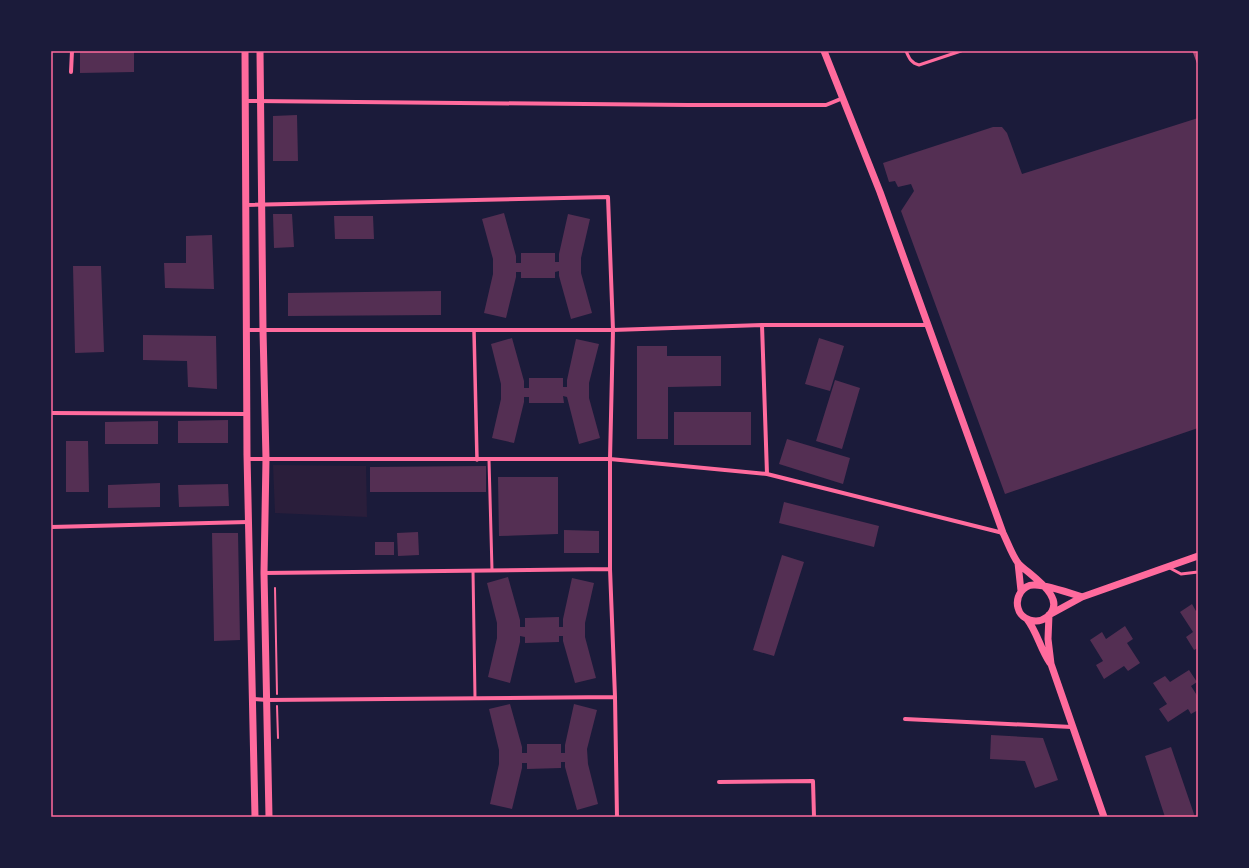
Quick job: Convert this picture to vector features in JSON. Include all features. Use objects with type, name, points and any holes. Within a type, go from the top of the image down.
[{"type":"street","points":[[71,72],[72,51]]},
{"type":"street","points":[[245,51],[247,459],[255,817]]},
{"type":"street","points":[[260,51],[266,459],[264,573],[269,817]]},
{"type":"street","points":[[824,51],[876,183],[1003,533],[1018,563],[1021,591]]},
{"type":"street","points":[[245,101],[826,105],[842,98]]},
{"type":"street","points":[[246,205],[608,197],[612,330],[610,569],[615,697],[617,817]]},
{"type":"street","points":[[246,330],[612,330],[762,325],[927,325]]},
{"type":"street","points":[[762,325],[767,474]]},
{"type":"street","points":[[474,331],[477,460]]},
{"type":"street","points":[[51,413],[247,414]]},
{"type":"street","points":[[247,459],[610,459],[767,474],[1003,533]]},
{"type":"street","points":[[51,527],[248,522]]},
{"type":"street","points":[[1082,597],[1035,584],[1030,585],[1021,591],[1017,598],[1018,611],[1027,619],[1039,621],[1082,597],[1198,556]]},
{"type":"street","points":[[1018,563],[1033,575],[1053,598],[1052,610],[1049,615],[1048,639],[1051,664],[1104,817]]},
{"type":"street","points":[[264,573],[610,569]]},
{"type":"street","points":[[1027,619],[1032,626],[1042,651],[1051,664]]},
{"type":"street","points":[[253,699],[615,697]]},
{"type":"street","points":[[905,719],[1072,727]]},
{"type":"street","points":[[719,782],[813,781],[814,817]]},
{"type":"lane","points":[[906,51],[910,60],[914,64],[919,65],[961,51]]},
{"type":"lane","points":[[489,460],[492,570]]},
{"type":"lane","points":[[1168,567],[1181,574],[1198,572]]},
{"type":"lane","points":[[473,570],[475,698]]},
{"type":"shaded area","points":[[273,465],[366,466],[367,517],[275,513]]},
{"type":"building","points":[[80,51],[134,51],[134,72],[80,73]]},
{"type":"building","points":[[297,115],[298,161],[273,161],[273,116]]},
{"type":"building","points":[[1198,118],[1198,428],[1005,494],[901,211],[914,191],[911,184],[898,187],[895,181],[889,182],[883,163],[993,127],[1002,127],[1007,133],[1022,174]]},
{"type":"building","points":[[504,213],[516,256],[516,263],[521,263],[521,253],[555,253],[555,262],[559,262],[559,254],[568,214],[590,219],[581,258],[581,273],[592,313],[571,319],[559,276],[559,271],[555,272],[555,278],[521,278],[521,272],[516,272],[506,318],[484,313],[493,274],[493,259],[482,219]]},
{"type":"building","points":[[273,214],[292,214],[294,247],[274,248]]},
{"type":"building","points":[[334,216],[373,216],[374,239],[335,239]]},
{"type":"building","points":[[212,235],[214,289],[165,288],[164,263],[186,263],[186,236]]},
{"type":"building","points":[[73,266],[101,266],[104,352],[75,353]]},
{"type":"building","points":[[441,291],[441,315],[288,316],[288,293]]},
{"type":"building","points":[[143,335],[216,336],[217,389],[188,387],[187,361],[143,360]]},
{"type":"building","points":[[512,338],[524,381],[524,388],[529,388],[529,378],[563,378],[563,387],[567,387],[567,380],[576,339],[599,344],[589,383],[589,398],[600,438],[579,444],[567,397],[563,396],[564,403],[529,403],[529,397],[524,397],[514,443],[492,438],[501,399],[501,384],[491,344]]},
{"type":"building","points":[[819,338],[844,346],[830,391],[805,384]]},
{"type":"building","points":[[637,346],[667,346],[667,356],[721,356],[721,386],[668,387],[668,439],[637,439]]},
{"type":"building","points":[[835,380],[860,388],[842,449],[816,441]]},
{"type":"building","points":[[674,412],[751,412],[751,445],[674,445]]},
{"type":"building","points":[[228,420],[228,443],[178,443],[178,421]]},
{"type":"building","points":[[158,421],[158,444],[105,444],[105,422]]},
{"type":"building","points":[[787,439],[850,458],[843,484],[779,464]]},
{"type":"building","points":[[66,441],[88,441],[89,492],[66,492]]},
{"type":"building","points":[[486,466],[486,492],[370,492],[370,467]]},
{"type":"building","points":[[498,477],[558,477],[558,534],[499,536]]},
{"type":"building","points":[[160,483],[160,507],[108,508],[108,485]]},
{"type":"building","points":[[228,484],[229,506],[179,507],[178,485]]},
{"type":"building","points":[[784,502],[879,526],[874,547],[779,523]]},
{"type":"building","points":[[564,530],[599,531],[599,553],[564,553]]},
{"type":"building","points":[[418,532],[419,555],[398,556],[397,533]]},
{"type":"building","points":[[212,533],[238,533],[240,640],[214,641]]},
{"type":"building","points":[[375,542],[394,542],[394,555],[375,555]]},
{"type":"building","points":[[782,555],[804,562],[774,656],[753,650]]},
{"type":"building","points":[[508,577],[520,620],[520,627],[525,627],[525,618],[559,617],[559,627],[563,627],[563,619],[572,578],[594,583],[585,623],[585,637],[596,678],[575,683],[563,641],[563,636],[559,636],[559,642],[525,643],[525,637],[520,636],[520,642],[510,683],[488,677],[497,638],[497,623],[487,583]]},
{"type":"building","points":[[1192,604],[1196,611],[1198,609],[1198,648],[1194,650],[1186,637],[1193,632],[1180,612]]},
{"type":"building","points":[[1125,626],[1133,639],[1127,643],[1140,663],[1128,671],[1124,666],[1104,679],[1096,665],[1103,661],[1090,640],[1102,632],[1106,639]]},
{"type":"building","points":[[1189,670],[1197,682],[1191,686],[1198,697],[1198,710],[1191,714],[1188,709],[1168,722],[1159,709],[1167,704],[1153,683],[1165,676],[1170,682]]},
{"type":"building","points":[[510,704],[522,747],[522,753],[527,753],[527,744],[561,744],[561,753],[565,753],[565,745],[574,704],[597,710],[587,749],[588,764],[598,804],[577,810],[565,767],[565,762],[561,762],[561,768],[527,769],[527,763],[522,763],[512,809],[490,804],[499,764],[499,750],[489,709]]},
{"type":"building","points":[[991,735],[1043,738],[1058,780],[1035,788],[1025,761],[990,759]]},
{"type":"building","points":[[1171,747],[1195,817],[1165,817],[1145,756]]},
{"type":"railway","points":[[1194,51],[1198,62]]}]
